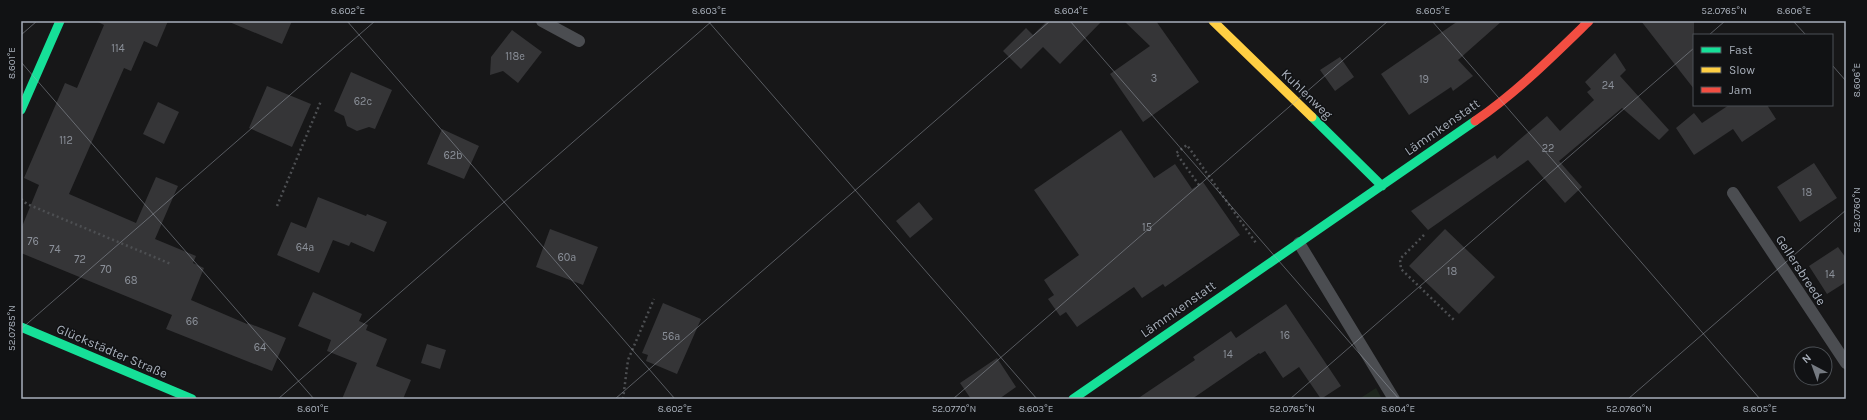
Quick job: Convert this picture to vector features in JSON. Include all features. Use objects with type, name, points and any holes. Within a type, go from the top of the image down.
[{"type":"street","points":[[21,110],[60,21]]},
{"type":"street","name":"Kuhlenweg","points":[[1213,21],[1382,186]]},
{"type":"street","name":"Lämmkenstatt","points":[[1073,399],[1504,101],[1525,83],[1589,21]]},
{"type":"street","name":"Glückstädter Straße","points":[[21,327],[192,399]]},
{"type":"lane","points":[[542,21],[579,41]]},
{"type":"lane","name":"Gellersbreede","points":[[1733,193],[1846,363]]},
{"type":"lane","points":[[1299,243],[1394,399]]},
{"type":"path","points":[[277,206],[321,101]]},
{"type":"path","points":[[1199,185],[1176,153],[1187,145],[1270,263]]},
{"type":"path","points":[[21,199],[27,204],[171,264]]},
{"type":"path","points":[[1424,235],[1400,259],[1401,269],[1454,321]]},
{"type":"path","points":[[623,399],[628,360],[654,299]]},
{"type":"shaded area","points":[[1376,388],[1382,399],[1359,399]]},
{"type":"building","points":[[96,21],[168,21],[157,47],[144,41],[131,71],[124,68],[69,194],[136,223],[156,177],[178,186],[155,239],[196,256],[193,263],[204,268],[191,300],[247,324],[248,323],[286,338],[272,371],[166,329],[172,315],[21,253],[21,229],[39,185],[24,178],[65,83],[77,88],[104,25]]},
{"type":"building","points":[[227,21],[292,21],[282,44]]},
{"type":"building","points":[[1047,21],[1102,21],[1060,64],[1043,47],[1021,69],[1003,51],[1026,28],[1033,35]]},
{"type":"building","points":[[1124,21],[1156,21],[1199,82],[1143,122],[1110,74],[1150,46]]},
{"type":"building","points":[[1458,21],[1502,21],[1458,60],[1473,76],[1453,91],[1451,87],[1409,115],[1381,74]]},
{"type":"building","points":[[1641,21],[1694,21],[1693,88]]},
{"type":"building","points":[[512,30],[542,52],[518,83],[503,71],[490,75],[491,57]]},
{"type":"building","points":[[1615,53],[1626,70],[1620,76],[1669,130],[1659,140],[1622,108],[1559,161],[1582,187],[1565,203],[1528,160],[1428,230],[1411,211],[1495,155],[1497,159],[1547,116],[1560,131],[1594,100],[1587,92],[1591,89],[1585,82]]},
{"type":"building","points":[[1340,57],[1354,77],[1335,91],[1320,70]]},
{"type":"building","points":[[351,72],[392,90],[375,129],[369,127],[357,131],[347,126],[344,116],[334,111]]},
{"type":"building","points":[[267,86],[311,104],[292,147],[249,128]]},
{"type":"building","points":[[158,102],[179,112],[164,144],[143,134]]},
{"type":"building","points":[[1728,106],[1768,106],[1776,119],[1742,142],[1733,129],[1694,155],[1676,128],[1694,113],[1702,123]]},
{"type":"building","points":[[442,129],[479,146],[464,179],[427,164]]},
{"type":"building","points":[[1121,130],[1154,178],[1175,164],[1192,189],[1203,182],[1240,235],[1165,287],[1163,284],[1142,298],[1134,287],[1077,327],[1066,312],[1060,316],[1048,299],[1054,295],[1044,280],[1079,255],[1034,190]]},
{"type":"building","points":[[1814,163],[1837,198],[1800,222],[1777,187]]},
{"type":"building","points":[[318,197],[366,216],[367,214],[387,222],[374,252],[351,242],[349,246],[333,240],[319,273],[277,255],[291,222],[306,228]]},
{"type":"building","points":[[919,202],[933,219],[910,238],[896,221]]},
{"type":"building","points":[[550,229],[598,247],[583,285],[536,267]]},
{"type":"building","points":[[1445,229],[1495,277],[1459,314],[1409,266]]},
{"type":"building","points":[[1838,247],[1846,258],[1846,282],[1827,294],[1809,266]]},
{"type":"building","points":[[313,292],[362,314],[359,321],[368,325],[366,330],[387,339],[376,366],[411,380],[403,399],[342,399],[357,363],[327,351],[331,340],[298,326]]},
{"type":"building","points":[[663,303],[701,319],[677,374],[646,361],[648,355],[642,353]]},
{"type":"building","points":[[1286,304],[1341,386],[1321,399],[1299,367],[1283,378],[1265,351],[1260,354],[1259,353],[1192,399],[1137,399],[1195,360],[1193,357],[1231,331],[1236,338]]},
{"type":"building","points":[[427,344],[446,350],[440,369],[421,363]]},
{"type":"building","points":[[997,358],[1016,387],[999,399],[971,399],[960,383]]},
{"type":"traffic: fast","points":[[21,110],[60,21]]},
{"type":"traffic: fast","points":[[1312,117],[1382,186]]},
{"type":"traffic: fast","points":[[1073,399],[1475,121]]},
{"type":"traffic: fast","points":[[21,327],[192,399]]},
{"type":"traffic: slow","points":[[1213,21],[1312,117]]},
{"type":"traffic: jam","points":[[1475,121],[1520,86],[1589,21]]}]
